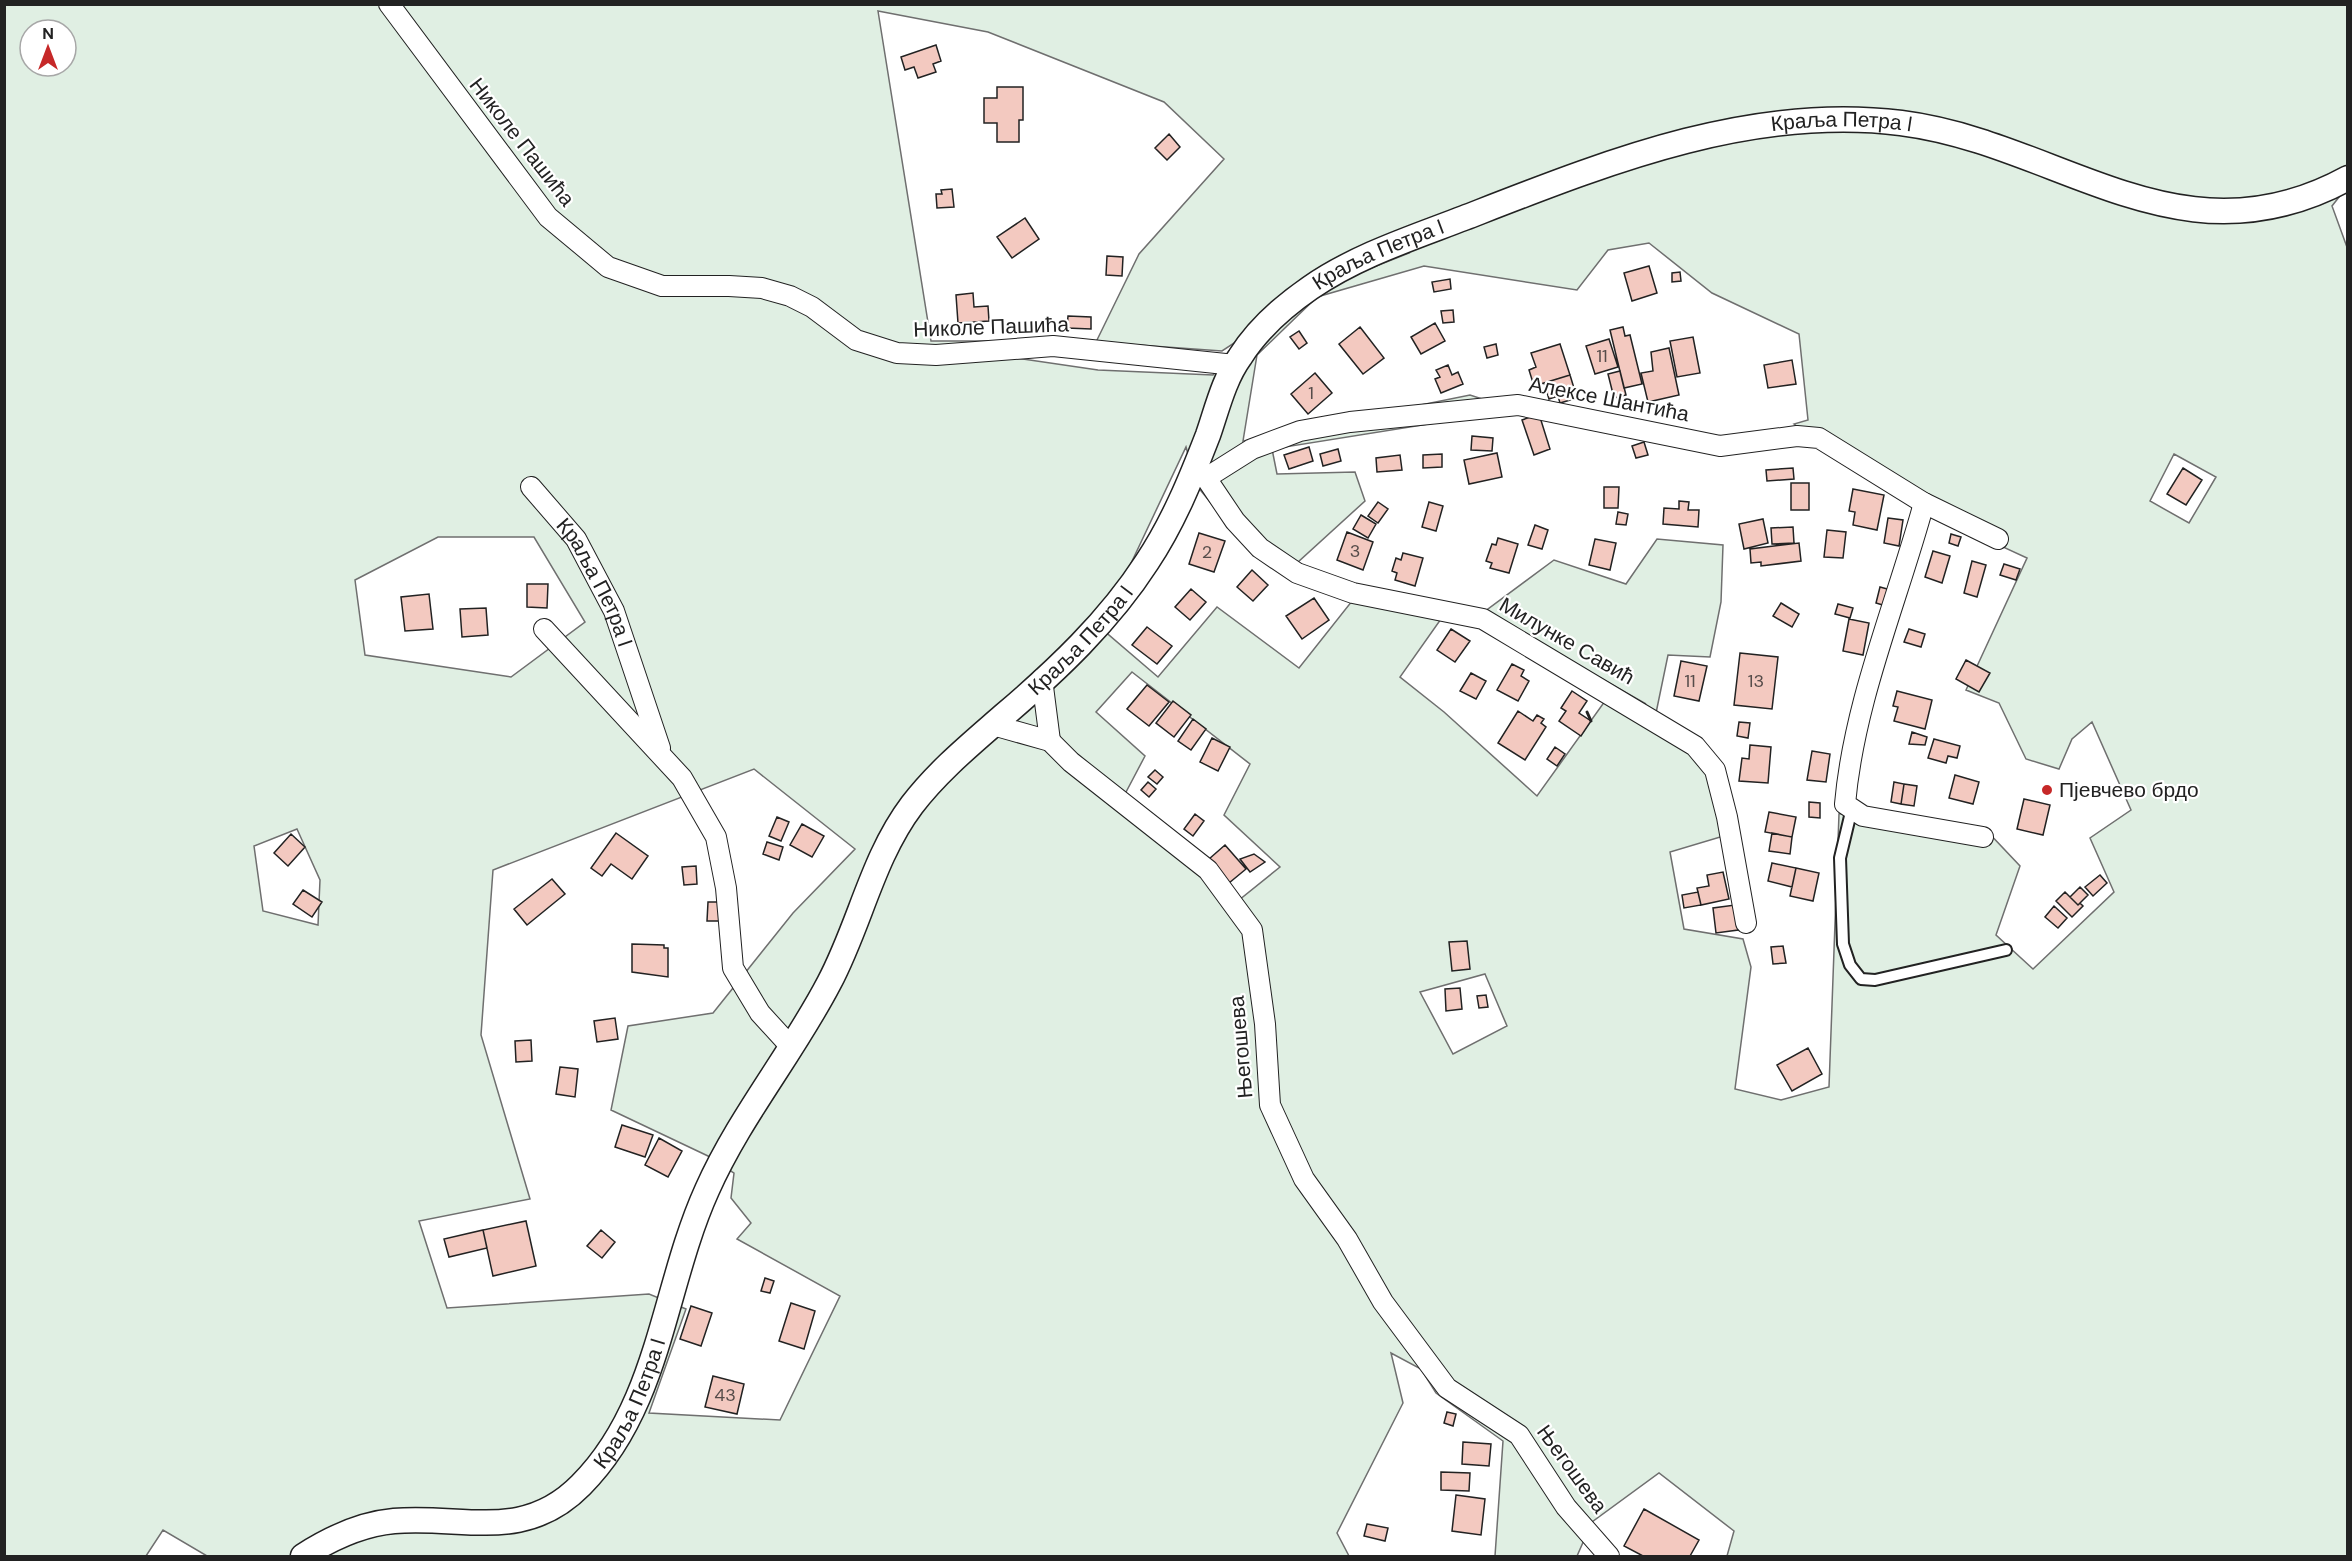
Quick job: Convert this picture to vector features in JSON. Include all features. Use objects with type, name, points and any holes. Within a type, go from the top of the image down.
[{"type":"street","name":"Николе Пашића","points":[[389,4],[548,217],[608,267],[662,286],[740,286],[762,288],[790,296],[812,307],[856,340],[897,353],[936,355],[1053,346],[1235,365]]},
{"type":"street","name":"Краља Петра I","points":[[303,1557],[327,1541],[369,1525],[424,1521],[494,1524],[533,1517],[564,1501],[588,1478],[612,1449],[639,1397],[688,1240],[707,1189],[758,1098],[792,1048],[827,988],[848,946],[889,839],[931,783],[1092,633],[1119,602],[1201,474],[1235,365],[1254,339],[1290,303],[1310,287],[1353,263],[1570,177],[1658,148],[1742,129],[1828,120],[1865,120],[1928,128],[1993,145],[2119,194],[2156,204],[2200,210],[2226,211],[2284,204],[2309,197],[2348,178]]},
{"type":"street","name":"Алексе Шантића","points":[[1201,474],[1252,449],[1300,431],[1350,422],[1518,405],[1719,446],[1797,436],[1819,438],[1924,503],[1998,539]]},
{"type":"street","name":"Милунке Савић","points":[[1201,474],[1235,521],[1260,548],[1297,573],[1353,592],[1482,619],[1695,746],[1715,770],[1727,817],[1746,923]]},
{"type":"street","name":"Краља Петра I","points":[[531,487],[576,539],[614,611],[663,756]]},
{"type":"street","points":[[1924,503],[1867,689],[1847,779],[1845,804],[1863,816],[1983,837]]},
{"type":"street","name":"Краља Петра I","points":[[544,629],[682,778],[716,837],[726,888],[733,968],[760,1013],[792,1048]]},
{"type":"street","points":[[1042,680],[1050,741]]},
{"type":"street","name":"Његошева","points":[[993,725],[1050,741],[1071,762],[1208,870],[1252,930],[1265,1024],[1270,1105],[1304,1179],[1347,1239],[1383,1302],[1447,1388],[1519,1435],[1566,1507],[1609,1557]]},
{"type":"lane","points":[[1852,808],[1840,858],[1843,944],[1850,965],[1862,979],[1875,980],[2006,950]]},
{"type":"green space","points":[[5,5],[2347,5],[2347,187],[2332,206],[2348,250],[2347,1556],[1727,1556],[1734,1531],[1659,1473],[1592,1522],[1577,1556],[1495,1556],[1503,1441],[1436,1393],[1421,1369],[1391,1353],[1403,1403],[1337,1533],[1349,1556],[207,1556],[163,1530],[146,1556],[5,1556]],"holes":[[[878,11],[988,32],[1164,102],[1224,159],[1139,254],[1096,342],[1222,351],[1393,239],[1409,253],[1331,284],[1235,349],[1213,375],[1098,370],[1016,358],[1001,341],[931,341]],[[1649,243],[1712,293],[1799,334],[1808,420],[1794,424],[1848,464],[1906,499],[2027,558],[1966,690],[1999,703],[2026,759],[2059,769],[2072,739],[2092,722],[2131,810],[2090,838],[2114,892],[2033,969],[1996,935],[2020,866],[1985,829],[1866,810],[1839,814],[1829,1087],[1781,1100],[1735,1089],[1751,967],[1743,939],[1684,929],[1670,852],[1737,832],[1712,755],[1656,713],[1668,655],[1710,657],[1721,602],[1723,545],[1657,539],[1626,584],[1554,560],[1484,612],[1646,704],[1605,701],[1537,796],[1444,712],[1400,677],[1441,619],[1352,601],[1299,668],[1217,607],[1158,677],[1103,630],[1090,650],[1186,447],[1197,486],[1219,513],[1298,562],[1365,501],[1355,472],[1277,474],[1272,449],[1516,410],[1470,395],[1243,441],[1257,355],[1317,297],[1424,266],[1577,290],[1608,250]],[[2174,454],[2216,477],[2189,523],[2150,501]],[[438,537],[534,537],[585,622],[511,677],[365,655],[355,580]],[[1132,672],[1250,764],[1224,815],[1280,867],[1239,900],[1125,794],[1145,756],[1096,712]],[[754,769],[855,849],[793,913],[713,1013],[628,1026],[611,1110],[708,1156],[734,1173],[731,1198],[751,1223],[737,1239],[840,1296],[780,1420],[649,1413],[686,1309],[649,1294],[447,1308],[419,1221],[530,1199],[481,1035],[493,870]],[[297,829],[320,880],[318,925],[263,911],[254,846]],[[1485,974],[1507,1026],[1453,1054],[1420,992]]]},
{"type":"building","points":[[936,45],[941,61],[933,64],[936,72],[918,78],[914,67],[905,70],[901,57]]},
{"type":"building","points":[[997,87],[1023,87],[1023,120],[1019,120],[1019,142],[997,142],[997,123],[984,123],[984,98],[997,98]]},
{"type":"building","points":[[1169,134],[1180,147],[1167,160],[1155,148]]},
{"type":"building","points":[[952,189],[954,207],[937,208],[936,194],[942,194],[941,190]]},
{"type":"building","points":[[1025,218],[1039,239],[1012,258],[997,237]]},
{"type":"building","points":[[1107,256],[1123,257],[1122,276],[1106,275]]},
{"type":"building","points":[[1649,266],[1657,293],[1632,301],[1624,273]]},
{"type":"building","points":[[1680,272],[1681,281],[1672,282],[1672,273]]},
{"type":"building","points":[[1450,279],[1451,289],[1434,292],[1432,282]]},
{"type":"building","points":[[973,293],[974,307],[988,306],[989,321],[958,323],[956,295]]},
{"type":"building","points":[[1453,310],[1454,322],[1443,323],[1441,311]]},
{"type":"building","points":[[1068,316],[1091,317],[1091,329],[1067,328]]},
{"type":"building","points":[[1435,323],[1445,341],[1421,354],[1411,337]]},
{"type":"building","points":[[1360,327],[1384,358],[1363,374],[1339,344]]},
{"type":"building","points":[[1623,327],[1625,336],[1630,335],[1642,384],[1624,388],[1610,330]]},
{"type":"building","points":[[1299,331],[1307,343],[1299,349],[1290,337]]},
{"type":"building","points":[[1693,337],[1700,373],[1677,377],[1670,341]]},
{"type":"building","points":[[1609,339],[1618,367],[1595,374],[1586,346]]},
{"type":"building","points":[[1496,344],[1498,355],[1487,358],[1484,347]]},
{"type":"building","points":[[1560,344],[1570,375],[1534,386],[1529,370],[1536,367],[1531,353]]},
{"type":"building","points":[[1669,348],[1679,395],[1648,402],[1641,373],[1653,371],[1651,352]]},
{"type":"building","points":[[1792,360],[1796,384],[1768,388],[1764,365]]},
{"type":"building","points":[[1448,365],[1452,375],[1458,372],[1463,384],[1441,393],[1435,379],[1440,377],[1436,370]]},
{"type":"building","points":[[1620,371],[1626,395],[1614,398],[1608,374]]},
{"type":"building","points":[[1315,373],[1332,393],[1308,414],[1291,394]]},
{"type":"building","points":[[1570,375],[1577,398],[1560,403],[1558,396],[1549,399],[1544,383]]},
{"type":"building","points":[[1539,414],[1550,449],[1534,455],[1522,420]]},
{"type":"building","points":[[1472,436],[1493,438],[1492,451],[1471,450]]},
{"type":"building","points":[[1644,442],[1648,455],[1636,458],[1632,446]]},
{"type":"building","points":[[1309,447],[1313,461],[1289,469],[1284,455]]},
{"type":"building","points":[[1338,449],[1341,461],[1323,466],[1320,454]]},
{"type":"building","points":[[1497,453],[1502,477],[1469,484],[1464,460]]},
{"type":"building","points":[[1442,454],[1442,467],[1423,468],[1423,455]]},
{"type":"building","points":[[1400,455],[1402,470],[1377,472],[1376,458]]},
{"type":"building","points":[[1793,468],[1794,479],[1767,481],[1766,470]]},
{"type":"building","points":[[2183,468],[2202,480],[2186,505],[2167,494]]},
{"type":"building","points":[[1791,483],[1809,483],[1809,510],[1791,510]]},
{"type":"building","points":[[1604,487],[1619,487],[1618,508],[1604,508]]},
{"type":"building","points":[[1853,489],[1884,495],[1877,530],[1853,525],[1855,512],[1849,511]]},
{"type":"building","points":[[1679,501],[1689,502],[1688,510],[1699,510],[1698,527],[1663,524],[1664,508],[1679,509]]},
{"type":"building","points":[[1378,502],[1388,509],[1378,523],[1368,516]]},
{"type":"building","points":[[1429,502],[1443,506],[1436,531],[1422,527]]},
{"type":"building","points":[[1618,512],[1628,514],[1626,525],[1616,524]]},
{"type":"building","points":[[1361,515],[1376,524],[1368,538],[1353,529]]},
{"type":"building","points":[[1888,518],[1903,520],[1899,546],[1884,543]]},
{"type":"building","points":[[1763,519],[1768,543],[1744,549],[1739,524]]},
{"type":"building","points":[[1535,525],[1548,530],[1542,549],[1528,545]]},
{"type":"building","points":[[1793,527],[1794,543],[1772,544],[1771,528]]},
{"type":"building","points":[[1827,530],[1846,532],[1843,558],[1824,557]]},
{"type":"building","points":[[1347,532],[1373,542],[1363,570],[1337,560]]},
{"type":"building","points":[[1199,533],[1225,541],[1214,572],[1189,564]]},
{"type":"building","points":[[1951,534],[1961,537],[1958,546],[1949,543]]},
{"type":"building","points":[[1498,538],[1518,544],[1509,573],[1490,568],[1492,563],[1486,561],[1492,544],[1496,545]]},
{"type":"building","points":[[1595,539],[1616,543],[1610,570],[1589,565]]},
{"type":"building","points":[[1799,543],[1801,561],[1761,566],[1761,562],[1751,563],[1750,549]]},
{"type":"building","points":[[1933,551],[1950,556],[1942,583],[1925,577]]},
{"type":"building","points":[[1403,553],[1423,558],[1415,586],[1395,580],[1397,573],[1392,571],[1396,558],[1401,560]]},
{"type":"building","points":[[1972,561],[1986,565],[1977,597],[1964,593]]},
{"type":"building","points":[[2004,564],[2020,569],[2016,580],[2000,575]]},
{"type":"building","points":[[1252,570],[1268,585],[1253,601],[1237,587]]},
{"type":"building","points":[[527,584],[548,584],[547,608],[527,607]]},
{"type":"building","points":[[1880,587],[1891,590],[1886,606],[1876,603]]},
{"type":"building","points":[[1191,589],[1206,602],[1190,620],[1175,607]]},
{"type":"building","points":[[429,594],[433,629],[405,631],[401,597]]},
{"type":"building","points":[[1314,598],[1329,620],[1302,639],[1286,616]]},
{"type":"building","points":[[1781,603],[1799,614],[1792,627],[1773,616]]},
{"type":"building","points":[[1838,604],[1853,608],[1850,618],[1835,614]]},
{"type":"building","points":[[486,608],[488,635],[462,637],[460,609]]},
{"type":"building","points":[[1849,619],[1869,623],[1863,655],[1843,651]]},
{"type":"building","points":[[1147,627],[1172,646],[1157,664],[1132,645]]},
{"type":"building","points":[[1451,629],[1470,641],[1455,662],[1437,650]]},
{"type":"building","points":[[1909,629],[1925,634],[1921,647],[1904,642]]},
{"type":"building","points":[[1740,653],[1778,657],[1772,709],[1734,705]]},
{"type":"building","points":[[1966,660],[1990,673],[1979,692],[1956,679]]},
{"type":"building","points":[[1681,661],[1707,666],[1699,701],[1674,696]]},
{"type":"building","points":[[1512,664],[1524,670],[1521,676],[1529,681],[1518,701],[1497,690]]},
{"type":"building","points":[[1471,673],[1486,681],[1476,699],[1460,691]]},
{"type":"building","points":[[1147,685],[1169,702],[1149,726],[1127,709]]},
{"type":"building","points":[[1572,691],[1587,701],[1579,713],[1591,721],[1581,736],[1559,721],[1566,711],[1561,708]]},
{"type":"building","points":[[1897,691],[1932,700],[1925,729],[1894,721],[1898,707],[1893,706]]},
{"type":"building","points":[[1173,701],[1191,715],[1174,737],[1156,723]]},
{"type":"building","points":[[1518,711],[1533,721],[1537,715],[1544,719],[1541,723],[1546,727],[1525,760],[1498,743]]},
{"type":"building","points":[[1193,719],[1206,729],[1191,750],[1178,741]]},
{"type":"building","points":[[1739,722],[1750,723],[1748,738],[1737,736]]},
{"type":"building","points":[[1912,732],[1927,737],[1925,745],[1909,744]]},
{"type":"building","points":[[1212,738],[1230,747],[1218,771],[1200,762]]},
{"type":"building","points":[[1934,739],[1960,746],[1957,758],[1948,756],[1946,763],[1928,758]]},
{"type":"building","points":[[1750,745],[1771,747],[1768,783],[1739,781],[1742,758],[1749,759]]},
{"type":"building","points":[[1555,747],[1565,754],[1557,766],[1547,759]]},
{"type":"building","points":[[1812,751],[1830,754],[1826,782],[1807,780]]},
{"type":"building","points":[[1155,770],[1163,777],[1157,784],[1148,777]]},
{"type":"building","points":[[1955,775],[1979,782],[1973,804],[1949,798]]},
{"type":"building","points":[[1148,782],[1156,789],[1149,797],[1141,790]]},
{"type":"building","points":[[1894,782],[1904,784],[1901,804],[1891,802]]},
{"type":"building","points":[[1904,784],[1917,786],[1914,806],[1901,804]]},
{"type":"building","points":[[2024,799],[2050,805],[2043,835],[2017,829]]},
{"type":"building","points":[[1809,802],[1820,803],[1820,818],[1809,817]]},
{"type":"building","points":[[1769,812],[1796,817],[1792,837],[1765,832]]},
{"type":"building","points":[[1195,814],[1204,821],[1193,836],[1184,829]]},
{"type":"building","points":[[777,817],[789,822],[781,841],[769,836]]},
{"type":"building","points":[[802,824],[824,836],[812,857],[790,845]]},
{"type":"building","points":[[616,833],[648,856],[632,879],[611,864],[602,876],[591,868]]},
{"type":"building","points":[[1772,833],[1792,837],[1790,854],[1769,851]]},
{"type":"building","points":[[291,834],[305,847],[288,866],[274,853]]},
{"type":"building","points":[[767,842],[783,847],[779,860],[763,854]]},
{"type":"building","points":[[1225,845],[1246,869],[1229,883],[1209,859]]},
{"type":"building","points":[[1254,854],[1265,862],[1250,872],[1240,859]]},
{"type":"building","points":[[1772,863],[1796,868],[1792,887],[1768,881]]},
{"type":"building","points":[[696,866],[697,884],[684,885],[682,867]]},
{"type":"building","points":[[1796,868],[1819,873],[1813,901],[1790,896]]},
{"type":"building","points":[[1723,872],[1729,899],[1701,905],[1697,888],[1709,886],[1707,875]]},
{"type":"building","points":[[2100,875],[2107,883],[2093,896],[2085,887]]},
{"type":"building","points":[[552,879],[565,894],[527,925],[514,909]]},
{"type":"building","points":[[2080,887],[2088,895],[2078,905],[2070,897]]},
{"type":"building","points":[[303,890],[322,902],[312,917],[293,904]]},
{"type":"building","points":[[1698,892],[1701,905],[1684,908],[1682,895]]},
{"type":"building","points":[[2065,892],[2078,905],[2080,903],[2083,906],[2072,917],[2056,901]]},
{"type":"building","points":[[708,902],[723,902],[723,921],[707,921]]},
{"type":"building","points":[[1735,905],[1738,930],[1716,933],[1713,908]]},
{"type":"building","points":[[2054,906],[2067,918],[2058,928],[2045,917]]},
{"type":"building","points":[[1467,941],[1470,969],[1452,971],[1449,942]]},
{"type":"building","points":[[632,944],[664,945],[664,948],[668,948],[668,977],[632,972]]},
{"type":"building","points":[[1783,946],[1786,963],[1773,964],[1771,947]]},
{"type":"building","points":[[1460,988],[1462,1009],[1446,1011],[1445,989]]},
{"type":"building","points":[[1486,995],[1488,1007],[1479,1008],[1477,996]]},
{"type":"building","points":[[615,1018],[618,1039],[597,1042],[594,1021]]},
{"type":"building","points":[[531,1040],[532,1061],[516,1062],[515,1041]]},
{"type":"building","points":[[1808,1048],[1822,1074],[1792,1091],[1777,1065]]},
{"type":"building","points":[[560,1067],[578,1069],[575,1097],[556,1094]]},
{"type":"building","points":[[622,1125],[653,1135],[645,1157],[615,1147]]},
{"type":"building","points":[[659,1138],[682,1151],[668,1177],[645,1165]]},
{"type":"building","points":[[526,1221],[536,1266],[493,1276],[483,1230]]},
{"type":"building","points":[[483,1230],[487,1248],[449,1257],[444,1239]]},
{"type":"building","points":[[601,1230],[615,1242],[602,1258],[587,1246]]},
{"type":"building","points":[[765,1278],[774,1281],[770,1293],[761,1291]]},
{"type":"building","points":[[791,1303],[815,1311],[804,1349],[779,1341]]},
{"type":"building","points":[[691,1306],[712,1313],[701,1346],[680,1339]]},
{"type":"building","points":[[713,1376],[744,1384],[737,1414],[705,1407]]},
{"type":"building","points":[[1447,1412],[1456,1414],[1453,1426],[1444,1423]]},
{"type":"building","points":[[1463,1442],[1491,1444],[1489,1466],[1462,1464]]},
{"type":"building","points":[[1441,1472],[1470,1473],[1469,1491],[1441,1490]]},
{"type":"building","points":[[1456,1495],[1485,1499],[1481,1535],[1452,1531]]},
{"type":"building","points":[[1644,1509],[1699,1540],[1690,1556],[1643,1556],[1624,1546]]},
{"type":"building","points":[[1367,1524],[1388,1528],[1385,1541],[1364,1536]]},
{"type":"wall","points":[[1587,712],[1591,721]]},
{"type":"place","name":"Пјевчево брдо","points":[[2047,790]]}]
